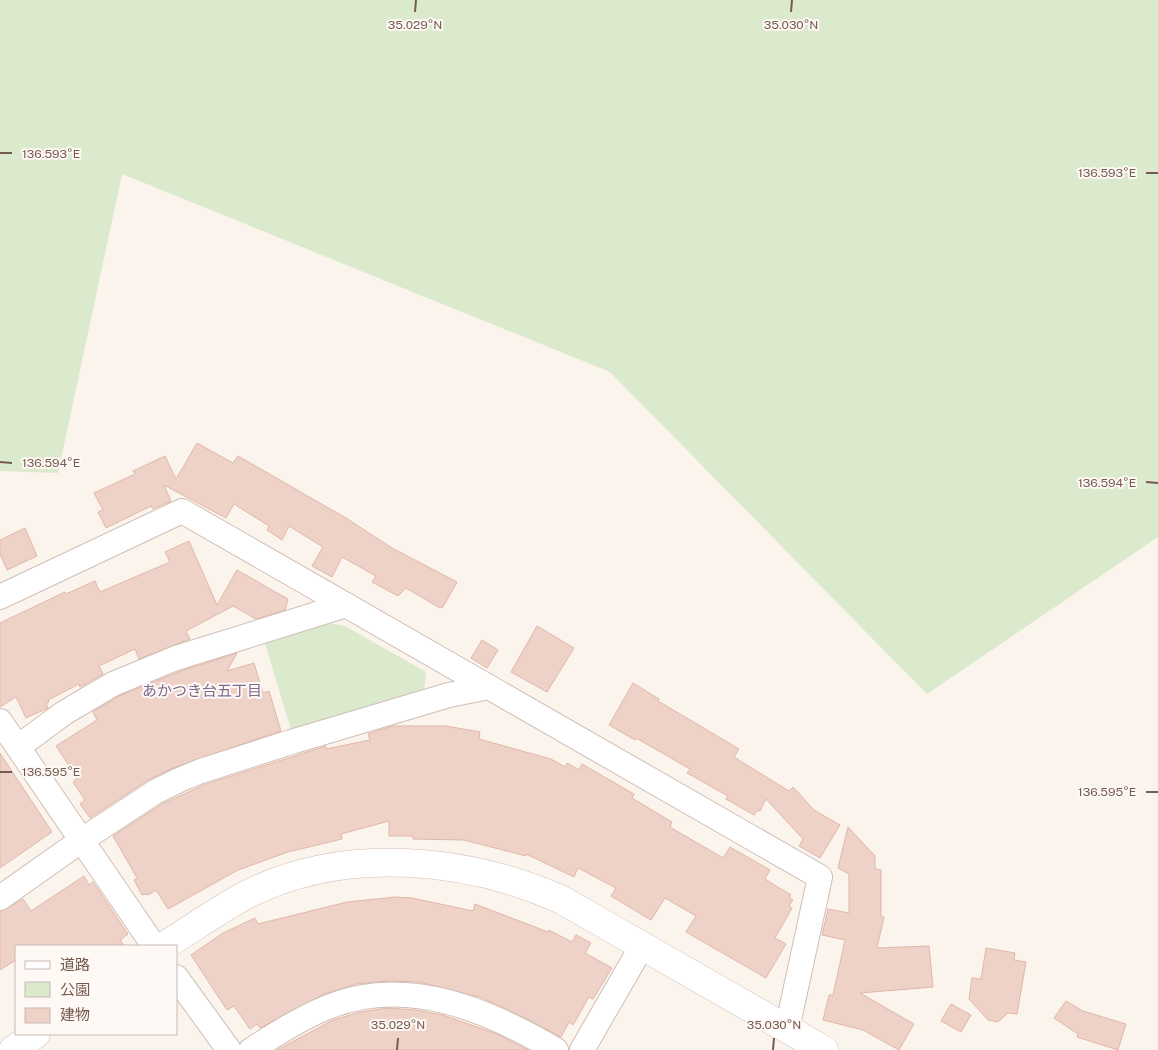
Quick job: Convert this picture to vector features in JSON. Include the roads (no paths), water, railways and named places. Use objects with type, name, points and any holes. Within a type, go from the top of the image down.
[{"type":"street","points":[[0,597],[182,511],[820,877],[787,1029]]},
{"type":"street","points":[[18,747],[64,713],[114,684],[176,658],[346,605]]},
{"type":"street","points":[[0,898],[82,840],[155,792],[201,770],[449,695],[489,687]]},
{"type":"street","points":[[0,721],[153,945]]},
{"type":"street","points":[[166,945],[248,894],[272,884],[333,868],[372,864],[412,864],[472,870],[534,887],[562,900],[824,1050]]},
{"type":"street","points":[[582,1050],[642,946]]},
{"type":"street","points":[[178,980],[229,1050]]},
{"type":"street","points":[[251,1050],[299,1021],[329,1007],[375,996],[417,997],[462,1004],[515,1026],[556,1050]]},
{"type":"street","points":[[13,1050],[35,1035]]},
{"type":"district","name":"あかつき台五丁目","points":[[202,690]]}]
